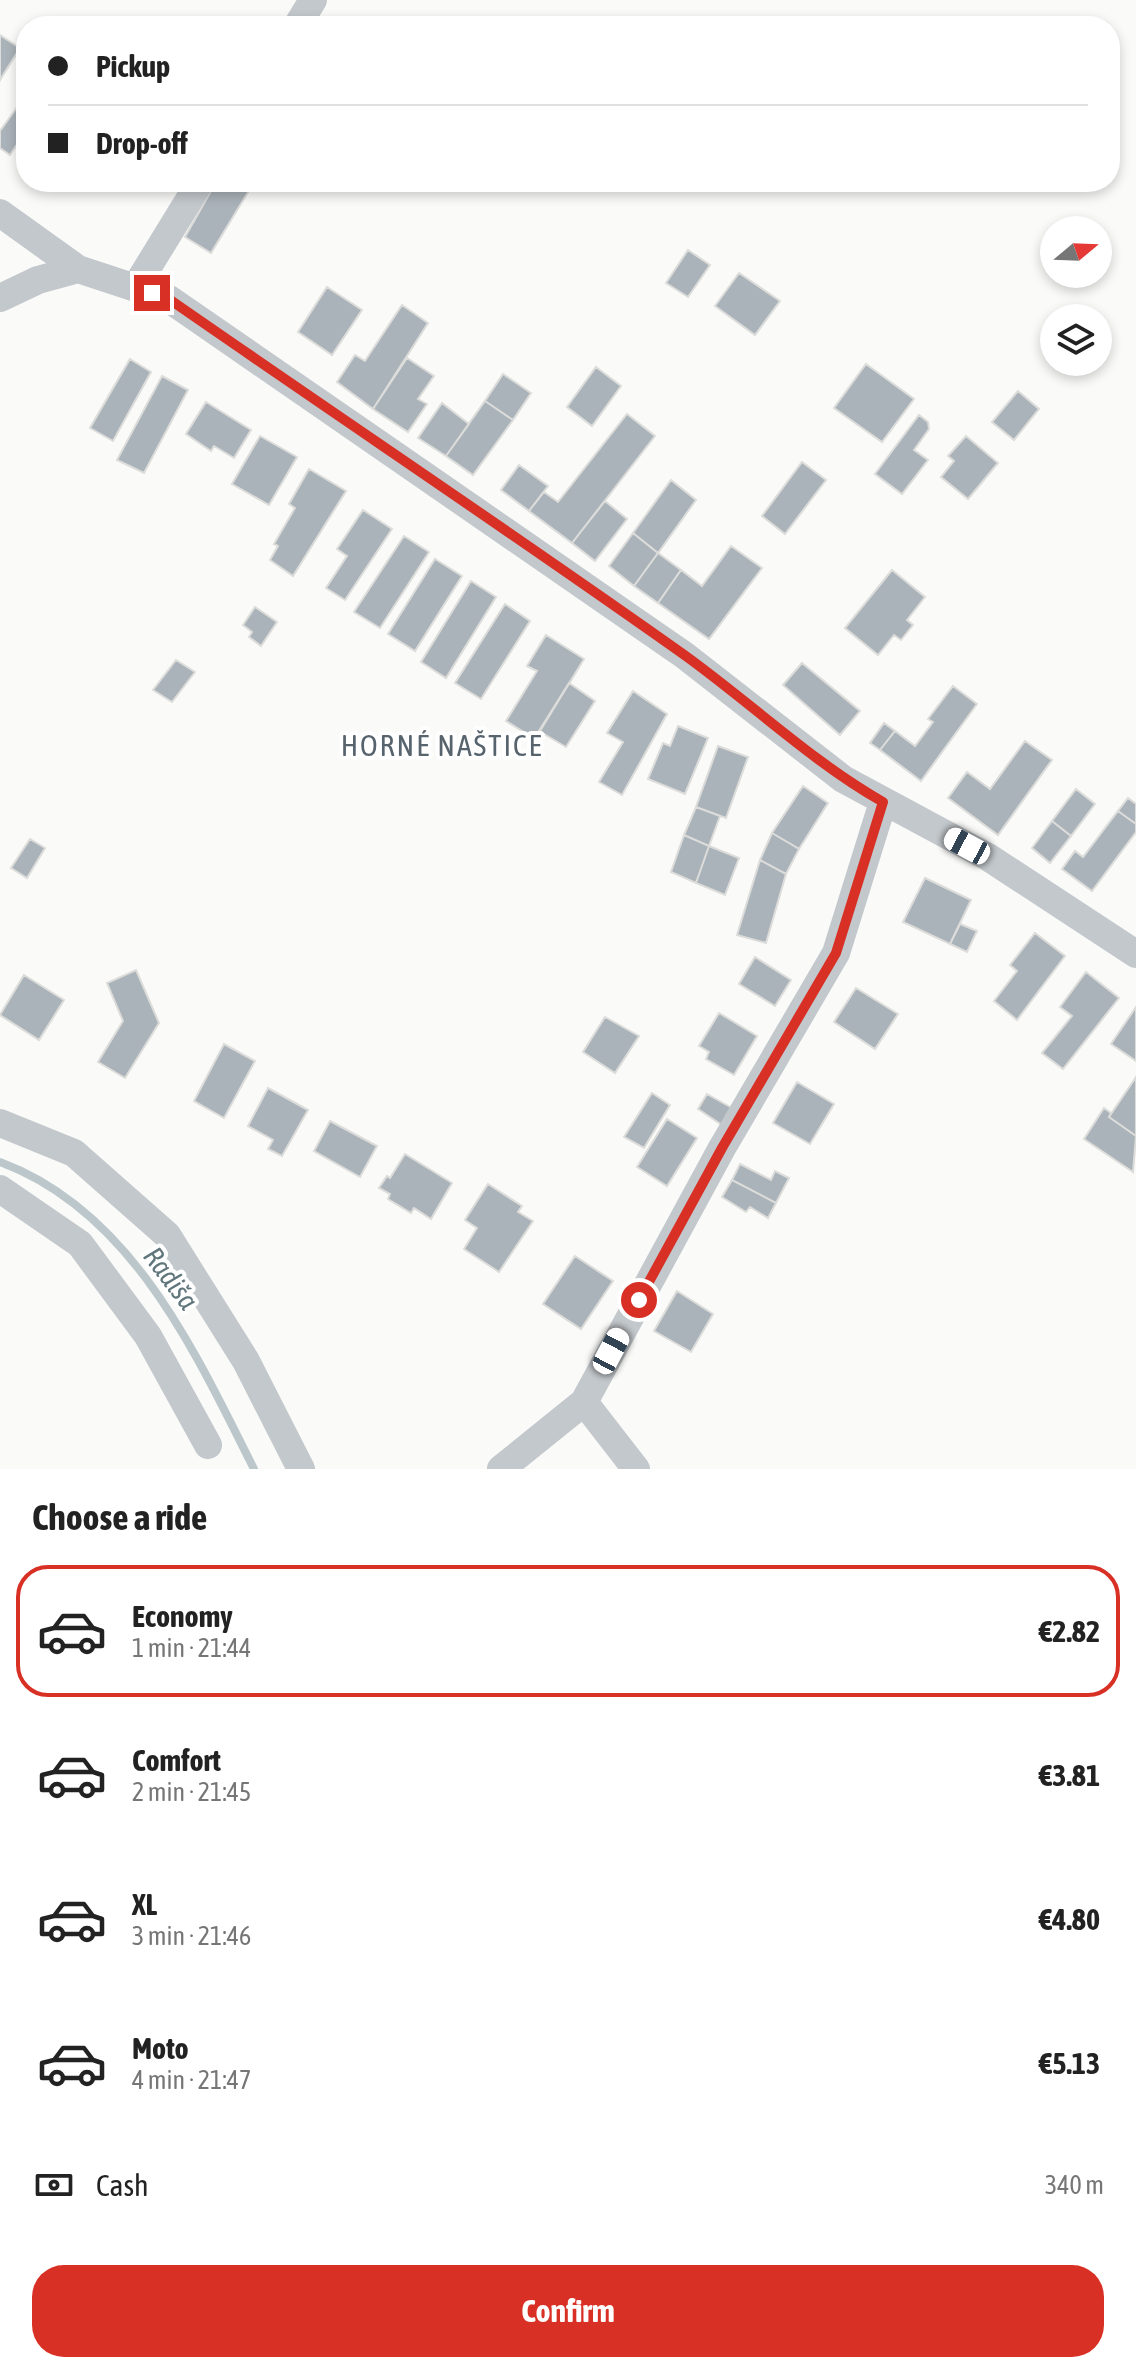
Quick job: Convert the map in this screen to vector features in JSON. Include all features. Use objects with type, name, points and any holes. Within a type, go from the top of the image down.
[{"type":"street","points":[[135,288],[194,192]]},
{"type":"street","points":[[0,213],[78,269],[169,299],[684,655],[843,779],[988,857],[1136,954]]},
{"type":"street","points":[[0,298],[38,280],[78,269]]},
{"type":"street","points":[[501,1469],[584,1402],[722,1148],[836,953],[883,802]]},
{"type":"street","points":[[0,1123],[74,1153],[167,1235],[246,1361],[301,1469]]},
{"type":"street","points":[[0,1189],[80,1244],[148,1336],[208,1445]]},
{"type":"street","points":[[584,1402],[636,1469]]},
{"type":"building","points":[[0,35],[16,45],[16,54],[0,80]]},
{"type":"building","points":[[16,109],[16,146],[10,155],[0,148],[0,131]]},
{"type":"building","points":[[210,192],[248,192],[211,253],[185,237]]},
{"type":"building","points":[[688,250],[710,265],[688,297],[666,283]]},
{"type":"building","points":[[739,273],[780,301],[755,335],[715,306]]},
{"type":"building","points":[[327,287],[362,310],[332,355],[298,332]]},
{"type":"building","points":[[402,305],[428,323],[373,409],[337,382],[355,355],[365,361]]},
{"type":"building","points":[[407,358],[434,376],[418,399],[427,404],[408,432],[373,409]]},
{"type":"building","points":[[130,359],[151,372],[113,441],[90,428]]},
{"type":"building","points":[[866,364],[914,399],[882,442],[834,408]]},
{"type":"building","points":[[596,367],[621,386],[592,426],[567,407]]},
{"type":"building","points":[[503,374],[531,393],[513,420],[485,401]]},
{"type":"building","points":[[162,376],[188,390],[144,473],[117,460]]},
{"type":"building","points":[[1018,391],[1039,409],[1014,440],[992,422]]},
{"type":"building","points":[[485,401],[513,420],[473,475],[446,456]]},
{"type":"building","points":[[206,402],[251,430],[234,458],[214,446],[211,451],[186,434]]},
{"type":"building","points":[[442,403],[469,424],[446,456],[418,438]]},
{"type":"building","points":[[627,414],[655,436],[572,543],[529,511],[544,492],[558,502]]},
{"type":"building","points":[[919,415],[928,422],[929,429],[914,450],[928,460],[902,494],[875,474]]},
{"type":"building","points":[[260,436],[297,457],[269,505],[232,484]]},
{"type":"building","points":[[966,436],[998,463],[968,499],[941,477],[954,461],[948,456]]},
{"type":"building","points":[[802,462],[826,480],[785,534],[762,516]]},
{"type":"building","points":[[519,465],[548,486],[529,511],[501,490]]},
{"type":"building","points":[[309,469],[346,491],[293,576],[270,560],[278,546],[274,544],[295,508],[289,504]]},
{"type":"building","points":[[671,480],[696,500],[658,553],[633,533]]},
{"type":"building","points":[[605,501],[627,519],[595,561],[572,543]]},
{"type":"building","points":[[363,510],[392,529],[345,600],[326,588],[347,556],[337,549]]},
{"type":"building","points":[[633,533],[658,553],[634,586],[609,566]]},
{"type":"building","points":[[404,536],[429,552],[380,628],[354,612]]},
{"type":"building","points":[[731,546],[762,568],[709,639],[658,603],[681,570],[702,586]]},
{"type":"building","points":[[658,553],[681,570],[658,603],[634,586]]},
{"type":"building","points":[[435,559],[462,576],[415,651],[388,634]]},
{"type":"building","points":[[892,570],[925,597],[907,620],[913,625],[901,640],[894,635],[878,655],[845,628]]},
{"type":"building","points":[[471,581],[496,597],[446,678],[421,662]]},
{"type":"building","points":[[505,604],[530,621],[481,699],[455,683]]},
{"type":"building","points":[[255,607],[277,622],[261,646],[249,637],[252,632],[243,625]]},
{"type":"building","points":[[546,635],[584,659],[535,739],[506,721],[537,671],[527,666]]},
{"type":"building","points":[[176,660],[195,672],[172,702],[153,690]]},
{"type":"building","points":[[802,663],[860,711],[840,735],[783,685]]},
{"type":"building","points":[[569,683],[595,701],[566,747],[539,731]]},
{"type":"building","points":[[953,686],[977,704],[921,781],[880,750],[895,731],[915,746],[933,722],[928,719]]},
{"type":"building","points":[[633,691],[667,714],[622,795],[599,782],[623,742],[607,733]]},
{"type":"building","points":[[884,723],[895,731],[880,750],[870,743]]},
{"type":"building","points":[[678,726],[708,738],[685,794],[648,779],[663,743],[670,746]]},
{"type":"building","points":[[1025,741],[1052,760],[998,835],[948,798],[967,772],[990,789]]},
{"type":"building","points":[[718,746],[748,757],[726,818],[696,807]]},
{"type":"building","points":[[803,786],[828,803],[799,849],[772,833]]},
{"type":"building","points":[[1076,789],[1095,804],[1071,836],[1052,821]]},
{"type":"building","points":[[1128,798],[1136,804],[1136,824],[1118,811]]},
{"type":"building","points":[[696,807],[720,816],[709,846],[684,835]]},
{"type":"building","points":[[1118,811],[1136,824],[1136,832],[1092,891],[1062,869],[1075,851],[1083,857]]},
{"type":"building","points":[[1052,821],[1071,836],[1050,863],[1032,848]]},
{"type":"building","points":[[772,833],[799,849],[786,874],[760,860]]},
{"type":"building","points":[[684,835],[709,846],[696,883],[671,872]]},
{"type":"building","points":[[30,839],[45,848],[27,878],[11,868]]},
{"type":"building","points":[[709,846],[739,858],[725,895],[696,883]]},
{"type":"building","points":[[760,860],[786,874],[766,943],[737,935]]},
{"type":"building","points":[[925,878],[971,900],[950,944],[903,922]]},
{"type":"building","points":[[960,924],[977,931],[967,952],[950,944]]},
{"type":"building","points":[[1035,933],[1065,956],[1017,1020],[994,1001],[1017,971],[1010,965]]},
{"type":"building","points":[[755,957],[791,980],[775,1006],[739,984]]},
{"type":"building","points":[[136,970],[159,1023],[125,1078],[98,1062],[123,1021],[107,983]]},
{"type":"building","points":[[1086,972],[1119,998],[1063,1069],[1042,1053],[1072,1016],[1060,1007]]},
{"type":"building","points":[[24,975],[64,1000],[39,1040],[0,1015]]},
{"type":"building","points":[[856,988],[898,1014],[875,1049],[834,1022]]},
{"type":"building","points":[[1136,1007],[1136,1061],[1111,1044]]},
{"type":"building","points":[[719,1013],[757,1036],[734,1075],[706,1059],[709,1052],[699,1046]]},
{"type":"building","points":[[605,1017],[639,1036],[615,1073],[583,1052]]},
{"type":"building","points":[[224,1044],[255,1061],[224,1118],[194,1101]]},
{"type":"building","points":[[1136,1077],[1136,1136],[1109,1117]]},
{"type":"building","points":[[797,1082],[834,1104],[810,1144],[773,1123]]},
{"type":"building","points":[[268,1088],[308,1110],[282,1156],[268,1149],[273,1140],[248,1126]]},
{"type":"building","points":[[652,1093],[670,1105],[644,1148],[624,1137]]},
{"type":"building","points":[[707,1094],[732,1108],[722,1125],[698,1109]]},
{"type":"building","points":[[1104,1108],[1111,1113],[1109,1117],[1136,1136],[1133,1172],[1084,1139]]},
{"type":"building","points":[[667,1119],[697,1138],[667,1186],[637,1167]]},
{"type":"building","points":[[330,1121],[377,1146],[360,1177],[314,1151]]},
{"type":"building","points":[[405,1154],[452,1183],[431,1219],[414,1208],[411,1213],[388,1199],[390,1194],[379,1188],[387,1176],[390,1178]]},
{"type":"building","points":[[740,1164],[771,1180],[775,1171],[789,1178],[776,1203],[732,1180]]},
{"type":"building","points":[[732,1180],[776,1203],[768,1218],[750,1207],[746,1212],[722,1197]]},
{"type":"building","points":[[488,1184],[522,1206],[518,1212],[533,1221],[499,1272],[464,1249],[477,1228],[465,1220]]},
{"type":"building","points":[[575,1256],[613,1281],[581,1329],[543,1304]]},
{"type":"building","points":[[677,1291],[713,1314],[691,1352],[654,1331]]},
{"type":"waterway","name":"Radiša","points":[[0,1162],[46,1184],[87,1214],[123,1250],[183,1333],[254,1469]]},
{"type":"district","name":"HORNÉ NAŠTICE","points":[[442,746]]},
{"type":"route","points":[[152,293],[169,299],[684,655],[765,715],[843,779],[883,802],[836,953],[722,1148],[639,1300]]}]
